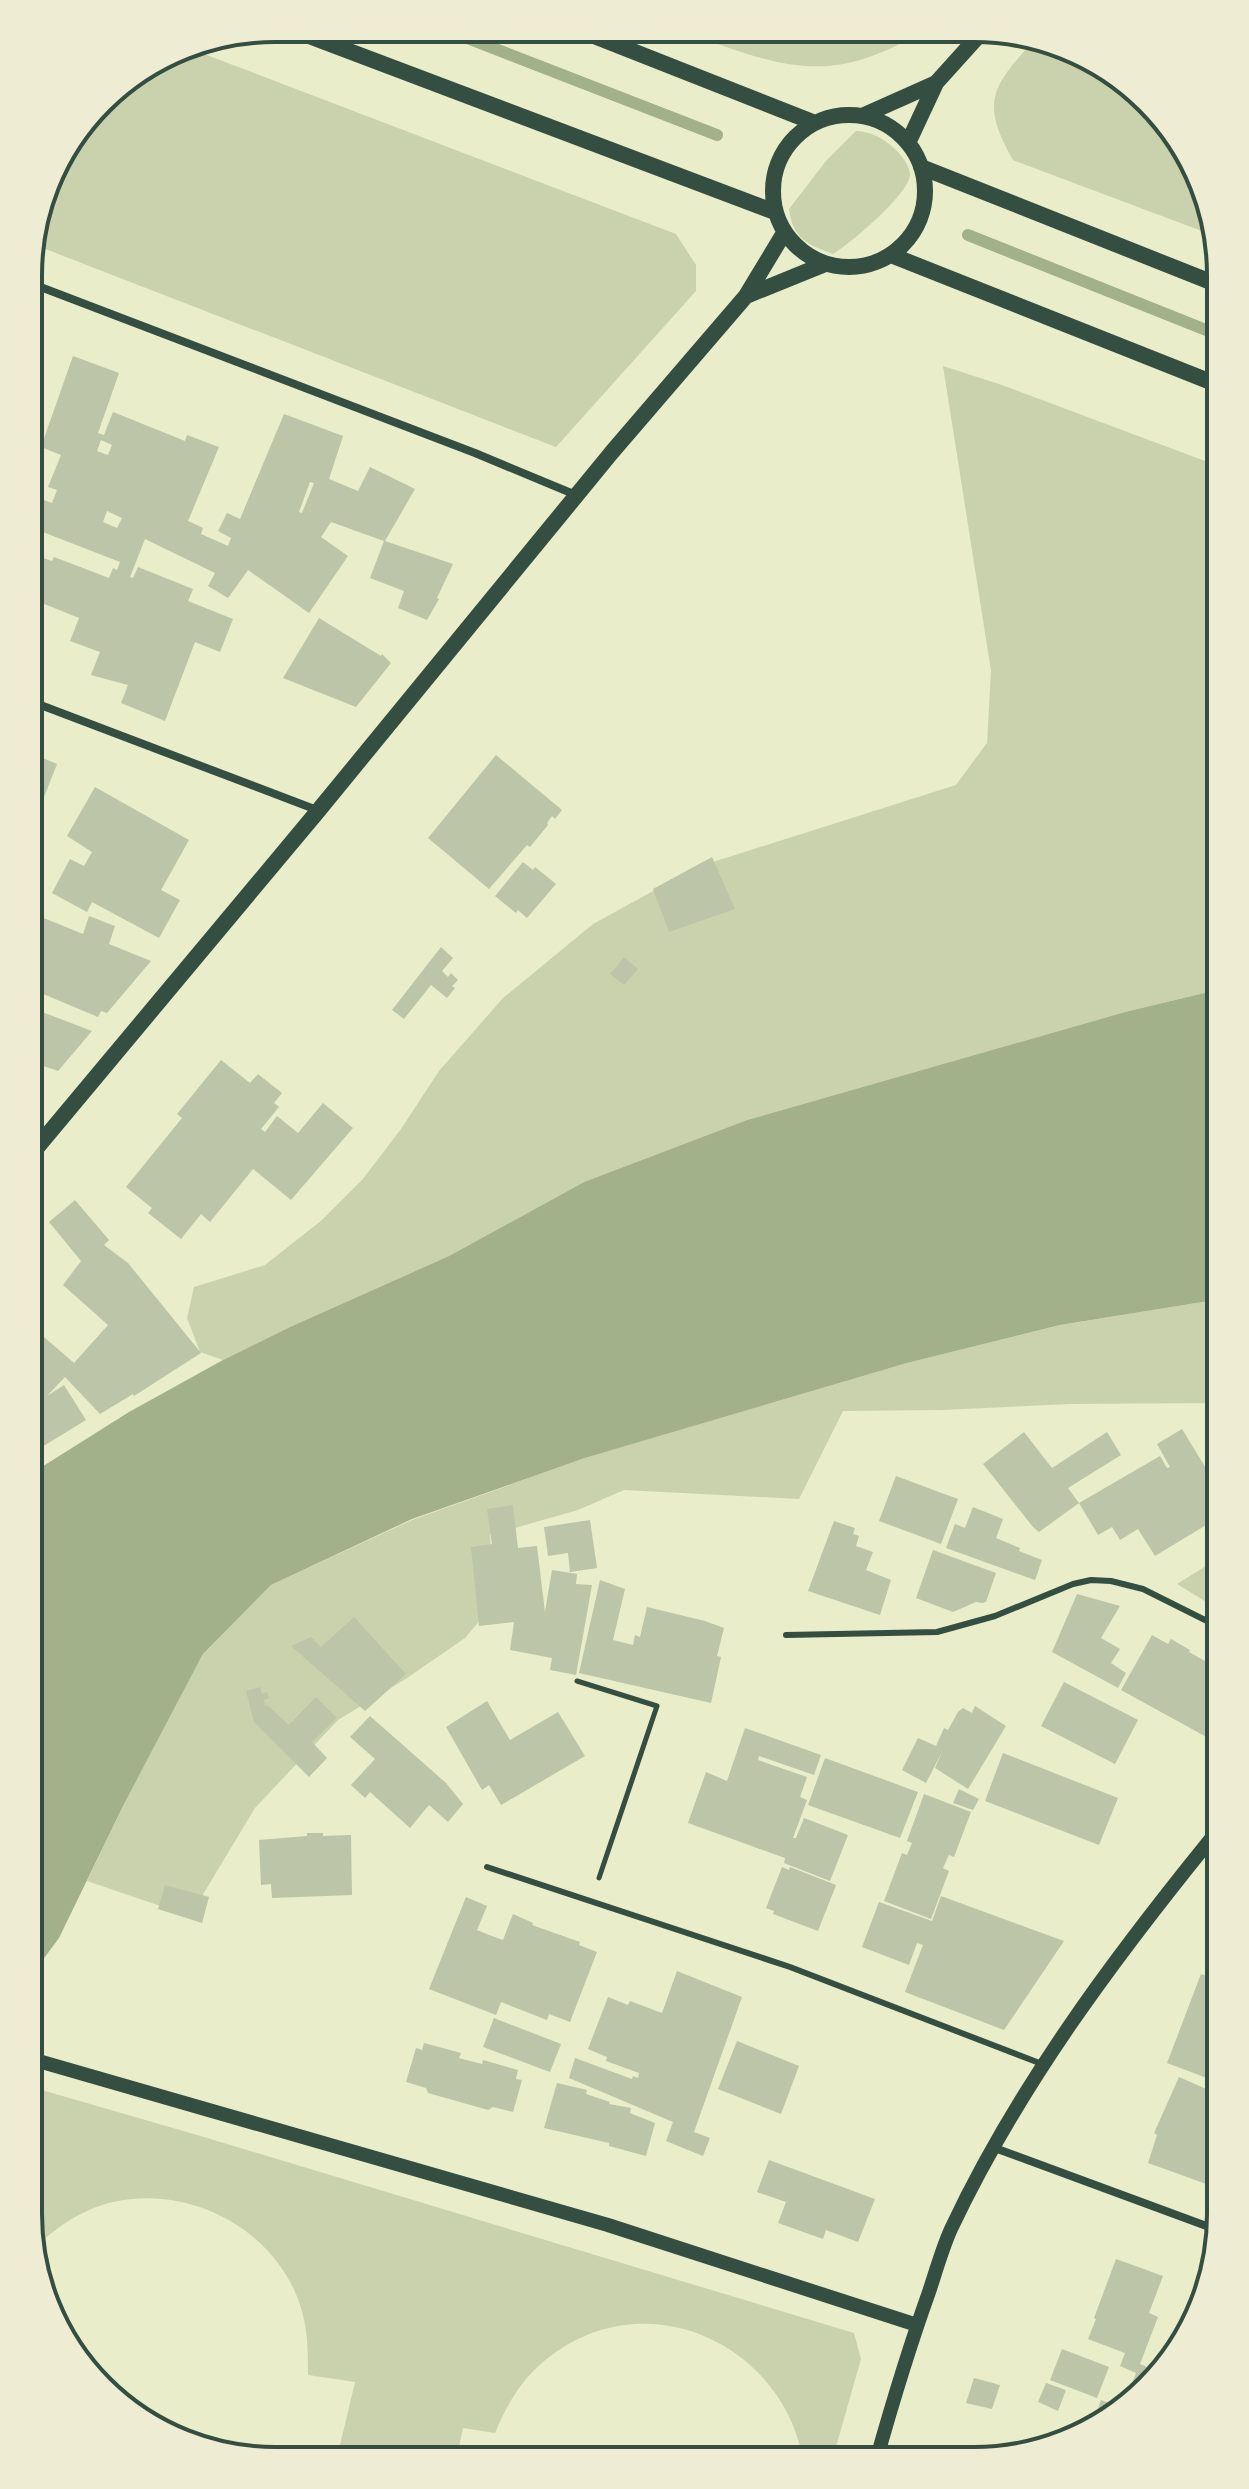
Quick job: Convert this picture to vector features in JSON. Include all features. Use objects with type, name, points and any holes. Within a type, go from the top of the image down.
[{"type":"main road","points":[[325,42],[775,212]]},
{"type":"main road","points":[[609,42],[815,123]]},
{"type":"main road","points":[[908,143],[936,83],[973,42]]},
{"type":"main road","points":[[862,116],[936,83]]},
{"type":"main road","points":[[836,116],[862,116],[887,125],[908,143],[921,167],[925,196],[918,225],[907,242],[891,255],[871,264],[847,268],[825,264],[805,253],[784,233],[775,212],[772,191],[775,170],[784,151],[798,134],[815,123],[836,116]]},
{"type":"main road","points":[[921,167],[1207,280]]},
{"type":"main road","points":[[42,1141],[318,811],[576,495],[746,296],[784,233]]},
{"type":"main road","points":[[891,255],[1207,380]]},
{"type":"main road","points":[[746,296],[825,264]]},
{"type":"street","points":[[42,288],[576,495]]},
{"type":"street","points":[[42,706],[318,811]]},
{"type":"street","points":[[42,1133],[47,1135]]},
{"type":"street","points":[[880,2447],[907,2351],[950,2232],[992,2147],[1042,2064],[1111,1967],[1207,1850]]},
{"type":"street","points":[[42,2062],[608,2225],[917,2325]]},
{"type":"street","points":[[992,2147],[1207,2226]]},
{"type":"lane","points":[[786,1635],[937,1632],[995,1616],[1073,1584],[1091,1580],[1111,1581],[1143,1589],[1207,1621]]},
{"type":"lane","points":[[487,1867],[790,1967],[1042,2064]]},
{"type":"path","points":[[577,1681],[657,1706],[591,1901]]},
{"type":"shaded area","points":[[713,42],[902,42],[857,61],[828,66],[801,66]]},
{"type":"shaded area","points":[[1027,48],[1077,66],[1128,100],[1149,121],[1183,172],[1203,232],[1013,160],[1002,140],[994,108],[1001,82]]},
{"type":"shaded area","points":[[202,53],[676,234],[696,265],[696,291],[556,447],[44,248],[50,215],[73,158],[110,110],[133,90],[158,73]]},
{"type":"shaded area","points":[[856,131],[872,134],[891,145],[905,160],[910,175],[890,206],[833,254],[798,234],[789,209],[826,161]]},
{"type":"shaded area","points":[[943,366],[1207,462],[1207,992],[1125,1012],[747,1120],[584,1182],[449,1256],[223,1360],[200,1352],[187,1318],[194,1287],[265,1265],[322,1220],[362,1180],[401,1129],[439,1071],[503,998],[593,924],[697,867],[956,785],[987,743],[991,671]]},
{"type":"shaded area","points":[[1207,992],[1207,1301],[1060,1325],[907,1363],[585,1458],[412,1519],[271,1585],[203,1654],[123,1806],[59,1938],[42,1961],[42,1467],[129,1412],[223,1360],[449,1256],[584,1182],[747,1120],[1125,1012]]},
{"type":"shaded area","points":[[1207,1301],[1207,1403],[843,1411],[799,1499],[624,1490],[578,1510],[490,1535],[494,1604],[465,1638],[338,1720],[255,1808],[190,1916],[87,1881],[203,1654],[271,1585],[412,1520],[585,1458],[907,1363],[1060,1325]]},
{"type":"shaded area","points":[[1207,1565],[1207,1602],[1177,1584]]},
{"type":"shaded area","points":[[42,2090],[854,2333],[861,2359],[836,2447],[799,2447],[790,2419],[769,2385],[740,2357],[706,2337],[669,2326],[629,2324],[590,2334],[542,2363],[518,2390],[495,2433],[463,2428],[459,2447],[349,2447],[340,2445],[355,2382],[308,2375],[305,2322],[293,2287],[277,2261],[257,2240],[233,2222],[206,2209],[177,2201],[148,2198],[118,2201],[94,2208],[43,2240]]},
{"type":"building","points":[[73,356],[119,373],[98,433],[104,435],[113,412],[185,441],[187,435],[219,447],[188,521],[203,528],[201,534],[228,546],[231,538],[218,531],[227,513],[240,519],[284,414],[343,436],[329,479],[358,491],[370,467],[415,489],[385,541],[453,564],[427,620],[398,608],[404,591],[370,578],[384,541],[331,522],[321,537],[348,556],[309,613],[248,570],[228,598],[208,586],[215,573],[145,539],[130,577],[133,578],[138,567],[193,589],[188,601],[233,619],[220,652],[195,642],[165,721],[121,703],[128,685],[91,675],[100,652],[70,641],[79,618],[42,603],[42,557],[52,561],[54,557],[109,578],[120,562],[42,532],[42,499],[52,503],[57,490],[48,487],[61,455],[42,447],[42,444]],"holes":[[[101,440],[112,445],[108,455],[97,451]],[[310,482],[314,483],[302,513],[299,512]],[[107,511],[122,518],[117,528],[103,522]]]},
{"type":"building","points":[[319,618],[382,654],[391,663],[356,707],[283,678]]},
{"type":"building","points":[[496,755],[562,810],[555,819],[552,816],[530,847],[527,845],[489,889],[428,838]]},
{"type":"building","points":[[42,758],[57,764],[42,802]]},
{"type":"building","points":[[95,787],[189,840],[161,890],[180,900],[159,938],[92,902],[87,912],[52,893],[70,859],[84,866],[92,852],[67,836]]},
{"type":"building","points":[[712,857],[735,909],[669,932],[653,889]]},
{"type":"building","points":[[523,862],[533,870],[535,867],[556,884],[527,918],[495,896]]},
{"type":"building","points":[[89,916],[115,926],[109,944],[151,961],[107,1013],[101,1011],[98,1017],[42,993],[42,917],[83,934]]},
{"type":"building","points":[[441,947],[453,958],[442,971],[448,977],[451,973],[458,980],[452,986],[455,988],[447,998],[431,985],[404,1019],[392,1010]]},
{"type":"building","points":[[624,957],[638,969],[624,985],[610,974]]},
{"type":"building","points":[[42,1012],[92,1031],[58,1071],[42,1065]]},
{"type":"building","points":[[221,1060],[250,1083],[258,1074],[282,1093],[274,1103],[279,1107],[261,1129],[265,1132],[277,1116],[298,1133],[323,1103],[353,1128],[291,1200],[253,1169],[210,1222],[201,1214],[181,1239],[148,1213],[152,1208],[126,1187],[182,1118],[177,1114]]},
{"type":"building","points":[[75,1200],[109,1240],[104,1245],[128,1263],[201,1353],[100,1414],[65,1377],[47,1396],[64,1385],[86,1420],[42,1447],[42,1335],[74,1363],[108,1325],[63,1285],[81,1261],[49,1222]]},
{"type":"building","points":[[1182,1429],[1207,1470],[1207,1524],[1155,1556],[1138,1529],[1120,1540],[1112,1527],[1098,1535],[1079,1503],[1160,1456],[1167,1468],[1170,1467],[1157,1444]]},
{"type":"building","points":[[1024,1432],[1052,1468],[1107,1432],[1121,1455],[1068,1488],[1079,1503],[1039,1532],[983,1464]]},
{"type":"building","points":[[896,1476],[958,1499],[941,1544],[879,1521]]},
{"type":"building","points":[[513,1505],[518,1548],[537,1546],[545,1612],[552,1570],[577,1574],[576,1584],[592,1585],[576,1675],[550,1670],[552,1658],[510,1650],[514,1622],[479,1626],[471,1547],[492,1544],[487,1509]]},
{"type":"building","points":[[973,1507],[1003,1519],[996,1538],[1042,1560],[1035,1580],[946,1548],[955,1524],[965,1528]]},
{"type":"building","points":[[590,1520],[597,1568],[570,1572],[568,1553],[548,1556],[544,1527]]},
{"type":"building","points":[[834,1521],[855,1528],[853,1534],[859,1536],[856,1546],[873,1552],[866,1570],[891,1580],[880,1615],[808,1591]]},
{"type":"building","points":[[933,1550],[996,1573],[986,1602],[976,1602],[953,1612],[916,1598]]},
{"type":"building","points":[[600,1580],[625,1589],[613,1640],[633,1645],[635,1635],[640,1637],[647,1607],[724,1628],[711,1703],[579,1673]]},
{"type":"building","points":[[1077,1594],[1120,1606],[1101,1638],[1120,1649],[1111,1663],[1126,1673],[1118,1688],[1052,1652]]},
{"type":"building","points":[[354,1617],[406,1674],[365,1711],[291,1646],[311,1637],[321,1647]]},
{"type":"building","points":[[1152,1635],[1168,1644],[1171,1639],[1207,1662],[1207,1737],[1121,1690]]},
{"type":"building","points":[[1064,1682],[1138,1720],[1115,1764],[1041,1726]]},
{"type":"building","points":[[260,1687],[262,1694],[267,1692],[269,1698],[264,1700],[265,1707],[267,1705],[289,1725],[316,1697],[337,1718],[312,1742],[327,1758],[309,1777],[254,1722],[246,1691]]},
{"type":"building","points":[[487,1701],[510,1740],[558,1712],[585,1756],[501,1805],[489,1785],[482,1790],[446,1727]]},
{"type":"building","points":[[975,1706],[1006,1726],[968,1789],[935,1768],[942,1752],[926,1783],[902,1770],[918,1738],[936,1746],[944,1728],[948,1730],[958,1712],[963,1708],[972,1713]]},
{"type":"building","points":[[370,1716],[446,1783],[463,1804],[448,1822],[429,1805],[410,1828],[370,1792],[365,1798],[351,1785],[375,1759],[350,1737]]},
{"type":"building","points":[[745,1728],[821,1755],[814,1775],[759,1756],[758,1760],[807,1777],[800,1797],[807,1800],[793,1838],[796,1838],[804,1818],[848,1835],[830,1881],[784,1863],[785,1858],[688,1823],[706,1772],[727,1781]]},
{"type":"building","points":[[1003,1753],[1118,1798],[1099,1845],[985,1801]]},
{"type":"building","points":[[825,1758],[918,1792],[900,1838],[808,1805]]},
{"type":"building","points":[[959,1789],[979,1799],[973,1810],[953,1803]]},
{"type":"building","points":[[924,1794],[971,1812],[954,1857],[949,1855],[943,1868],[949,1871],[931,1919],[884,1901],[902,1853],[907,1855],[912,1843],[907,1841]]},
{"type":"building","points":[[307,1833],[351,1835],[352,1895],[272,1898],[271,1884],[261,1885],[259,1840],[307,1836]]},
{"type":"building","points":[[782,1867],[789,1870],[790,1867],[836,1885],[818,1931],[773,1914],[774,1911],[766,1908]]},
{"type":"building","points":[[165,1885],[209,1897],[202,1923],[158,1909]]},
{"type":"building","points":[[941,1896],[1064,1941],[1004,2030],[905,1992],[923,1945],[917,1943],[909,1965],[862,1947],[879,1902],[932,1921]]},
{"type":"building","points":[[466,1897],[487,1906],[477,1930],[503,1940],[513,1914],[597,1952],[570,2022],[549,2014],[547,2020],[501,2002],[496,2015],[429,1989]]},
{"type":"building","points":[[677,1971],[742,1997],[694,2132],[710,2138],[703,2156],[666,2141],[673,2122],[569,2078],[575,2058],[632,2079],[633,2076],[638,2078],[639,2073],[606,2061],[607,2057],[588,2049],[608,1997],[628,2005],[630,2001],[662,2013]]},
{"type":"building","points":[[1201,1974],[1207,1976],[1207,2078],[1167,2063]]},
{"type":"building","points":[[494,2018],[561,2044],[550,2072],[483,2047]]},
{"type":"building","points":[[737,2041],[799,2066],[781,2114],[718,2089]]},
{"type":"building","points":[[424,2043],[461,2053],[459,2058],[482,2064],[483,2060],[518,2070],[516,2079],[522,2080],[513,2112],[493,2107],[488,2110],[428,2093],[426,2088],[406,2082],[416,2048],[422,2050]]},
{"type":"building","points":[[1179,2077],[1207,2089],[1207,2184],[1148,2163],[1157,2135],[1154,2133]]},
{"type":"building","points":[[557,2083],[587,2090],[586,2094],[609,2104],[631,2108],[630,2113],[655,2123],[646,2156],[609,2146],[609,2143],[544,2128]]},
{"type":"building","points":[[769,2160],[875,2199],[858,2242],[826,2230],[823,2239],[778,2223],[786,2202],[757,2192]]},
{"type":"building","points":[[1116,2259],[1163,2276],[1149,2313],[1158,2317],[1140,2364],[1149,2368],[1131,2386],[1136,2373],[1120,2366],[1125,2353],[1088,2339]]},
{"type":"building","points":[[1062,2349],[1109,2367],[1097,2398],[1050,2380]]},
{"type":"building","points":[[974,2378],[1000,2385],[992,2409],[966,2403]]},
{"type":"building","points":[[1046,2383],[1066,2390],[1058,2411],[1038,2402]]},
{"type":"building","points":[[1101,2400],[1110,2403],[1097,2411]]},
{"type":"waterway","points":[[477,42],[717,135]]},
{"type":"waterway","points":[[968,235],[1207,330]]}]
